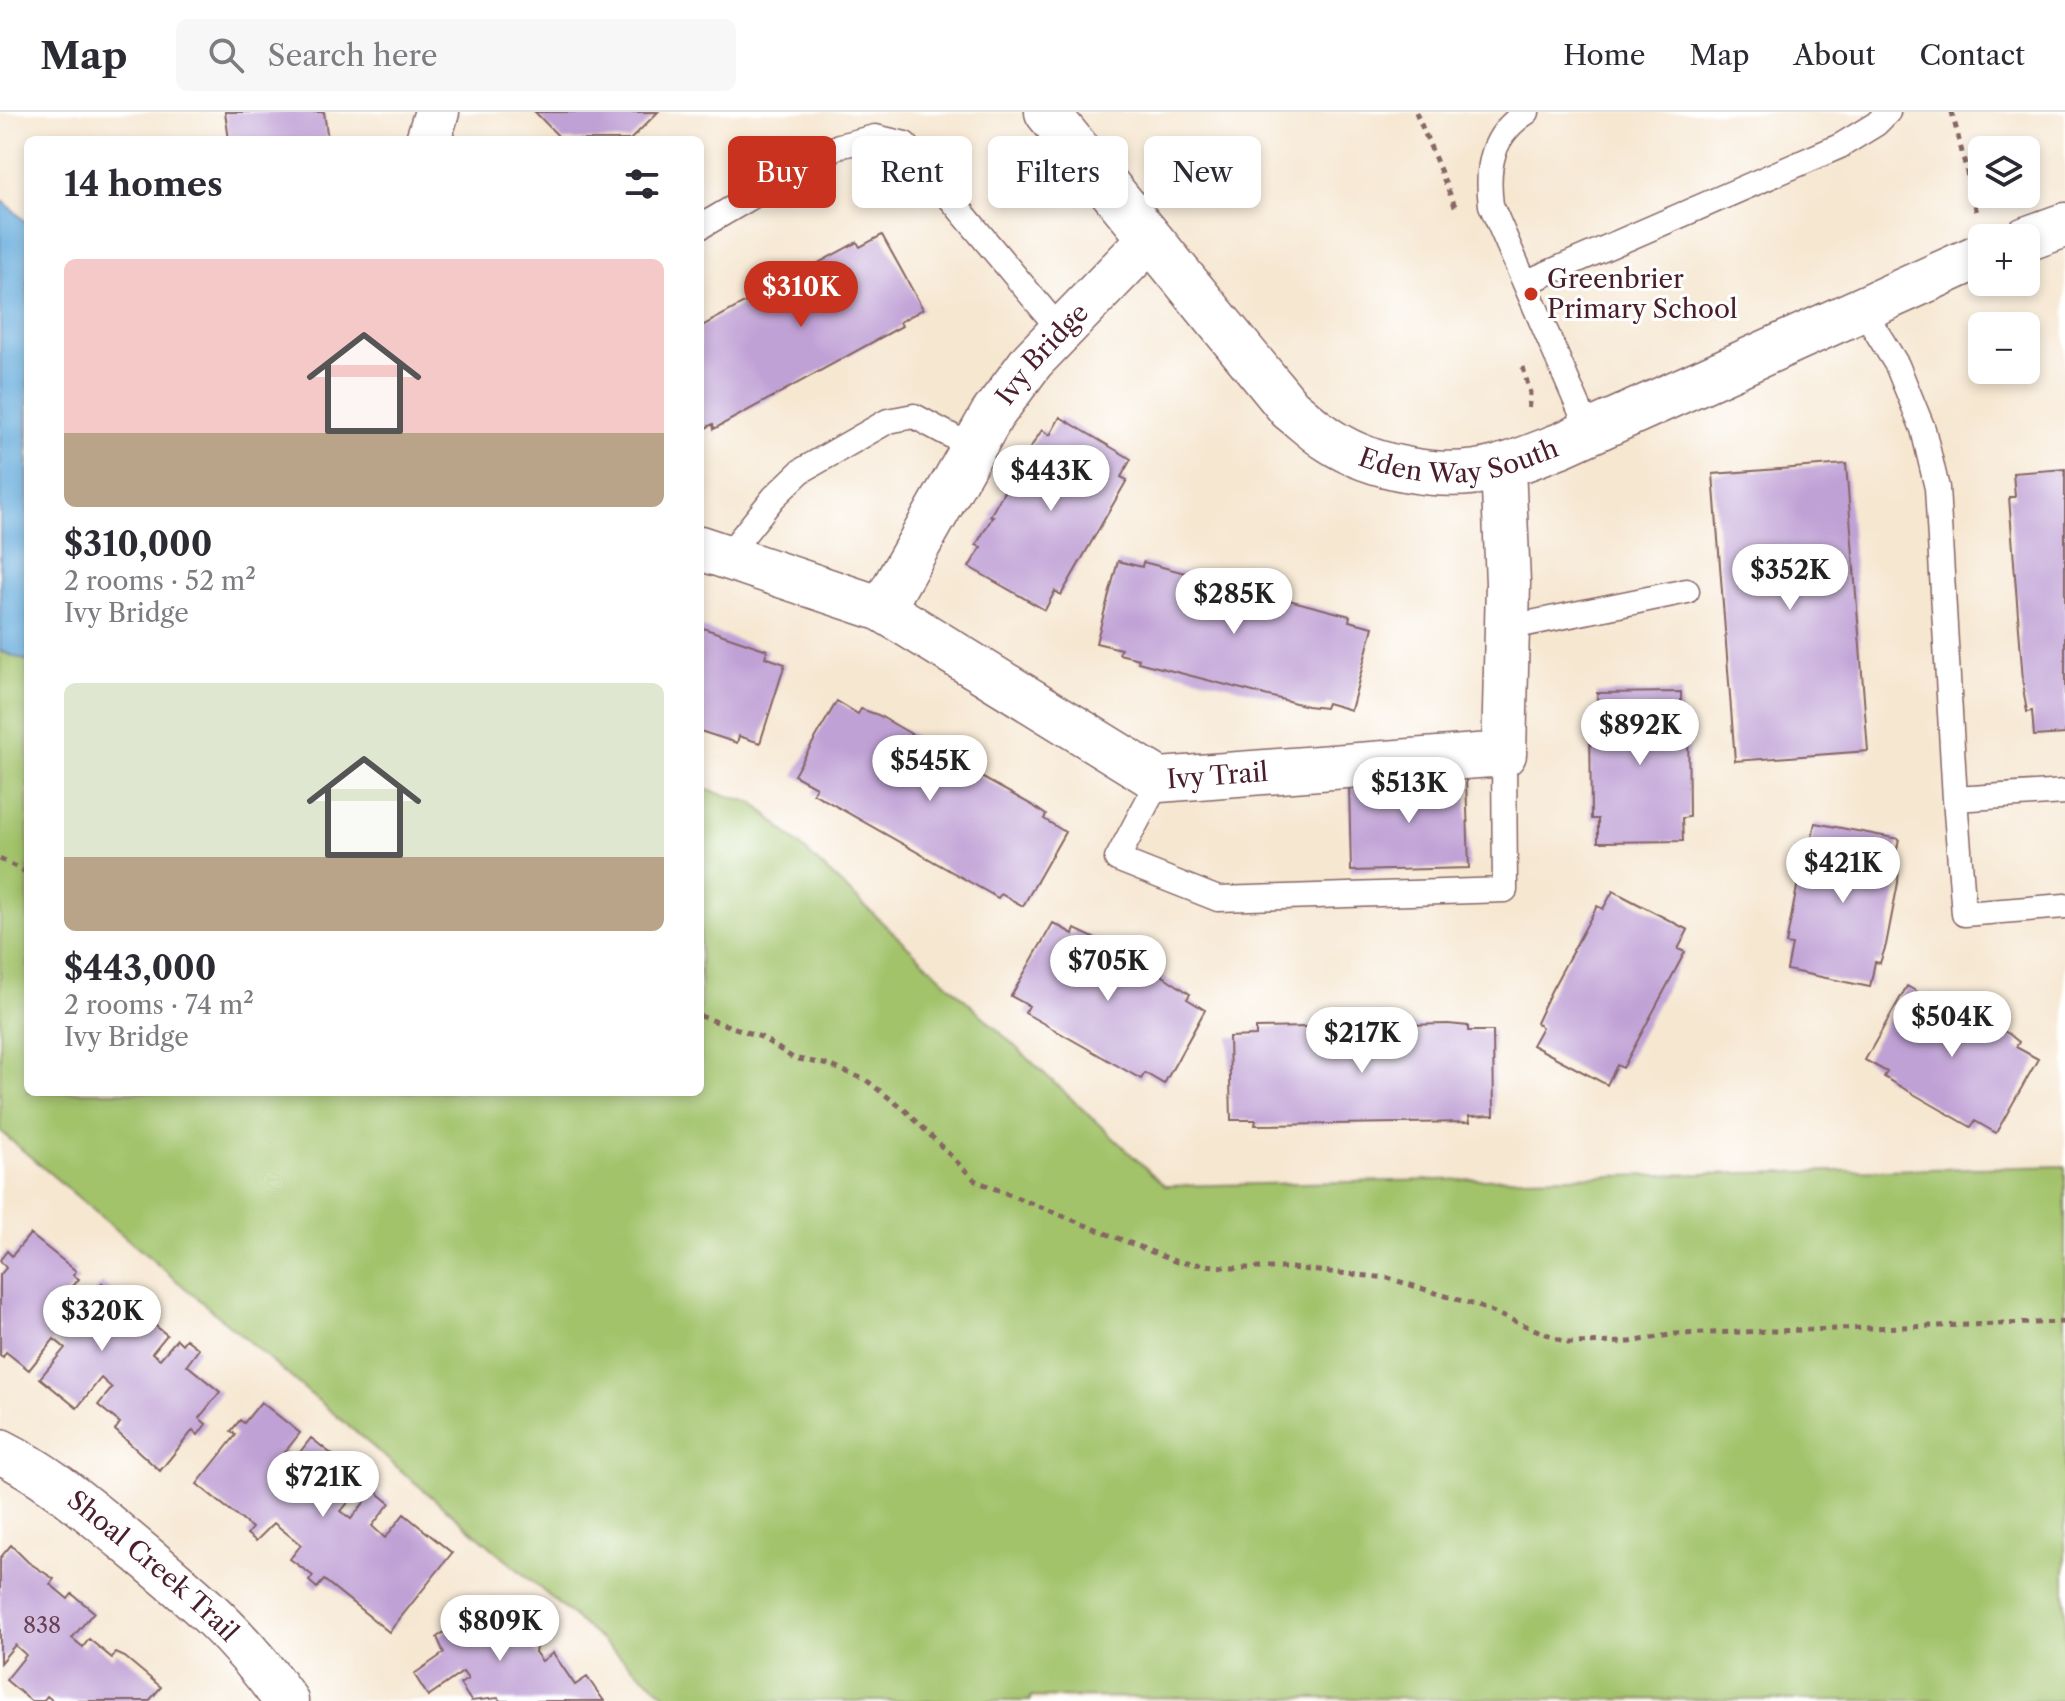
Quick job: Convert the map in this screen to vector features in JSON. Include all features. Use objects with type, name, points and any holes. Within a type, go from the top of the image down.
[{"type":"street","points":[[429,136],[437,112]]},
{"type":"street","name":"Eden Way South","points":[[1047,112],[1290,409],[1330,441],[1366,458],[1415,470],[1459,473],[1503,466],[1589,431],[1861,307],[1968,241]]},
{"type":"street","points":[[2040,234],[2065,225]]},
{"type":"street","name":"Ivy Bridge","points":[[882,609],[972,447],[1032,361],[1149,240]]},
{"type":"street","points":[[1503,466],[1507,628],[1504,754]]},
{"type":"street","name":"Ivy Trail","points":[[713,553],[882,609],[1159,780],[1504,754]]},
{"type":"street","name":"Shoal Creek Trail","points":[[0,1451],[43,1473],[218,1617],[259,1663],[286,1701]]},
{"type":"lane","points":[[1527,112],[1511,123],[1494,148],[1487,177],[1491,205],[1589,431]]},
{"type":"lane","points":[[1525,283],[1840,146],[1876,124],[1888,112]]},
{"type":"lane","points":[[704,225],[839,146],[875,137],[905,144],[1061,331]]},
{"type":"lane","points":[[1861,307],[1897,365],[1923,429],[1937,488],[1964,914],[2065,906]]},
{"type":"lane","points":[[713,553],[801,471],[888,421],[914,416],[972,447]]},
{"type":"lane","points":[[1507,628],[1687,591]]},
{"type":"lane","points":[[1159,780],[1117,859],[1218,899],[1505,890],[1504,754]]},
{"type":"lane","points":[[1955,799],[2065,792]]},
{"type":"path","points":[[1952,112],[1978,224]]},
{"type":"path","points":[[0,859],[24,871]]},
{"type":"path","points":[[704,1017],[761,1037],[793,1058],[829,1065],[866,1080],[906,1111],[976,1181],[1177,1262],[1234,1268],[1290,1268],[1388,1278],[1475,1305],[1568,1343],[1630,1342],[1675,1334],[2065,1322]]},
{"type":"green space","points":[[0,651],[24,660],[24,1096],[704,1096],[704,789],[754,803],[1165,1186],[2065,1166],[2065,1701],[1030,1697],[1030,1701],[673,1701],[0,1131]]},
{"type":"water","points":[[0,198],[24,220],[24,660],[0,651]]},
{"type":"building","points":[[225,112],[324,112],[327,136],[228,136]]},
{"type":"building","points":[[535,112],[658,112],[634,136],[558,136]]},
{"type":"building","points":[[882,235],[923,309],[900,322],[902,326],[714,429],[713,424],[704,429],[704,325],[857,242],[860,247]]},
{"type":"building","points":[[1060,417],[1131,459],[1121,477],[1127,480],[1061,595],[1055,591],[1045,610],[969,567],[981,547],[976,545],[993,516],[990,516],[1021,462],[1042,430],[1050,435]]},
{"type":"building","points":[[1846,464],[1868,751],[1735,761],[1713,474]]},
{"type":"building","points":[[2065,469],[2065,734],[2034,736],[2032,711],[2027,712],[2024,694],[2009,497],[2015,497],[2013,473]]},
{"type":"building","points":[[1118,561],[1142,567],[1143,562],[1350,616],[1349,621],[1373,627],[1351,710],[1327,703],[1325,708],[1307,706],[1138,662],[1139,659],[1119,654],[1121,649],[1096,643]]},
{"type":"building","points":[[704,628],[767,650],[765,657],[785,664],[760,743],[739,736],[737,743],[704,732]]},
{"type":"building","points":[[1681,692],[1681,717],[1688,717],[1689,817],[1682,818],[1683,841],[1598,842],[1598,819],[1591,819],[1590,719],[1598,719],[1597,693]]},
{"type":"building","points":[[837,701],[858,714],[861,709],[878,715],[934,747],[932,750],[1032,805],[1046,815],[1044,819],[1065,832],[1023,906],[1001,894],[998,898],[813,793],[816,787],[794,775]]},
{"type":"building","points":[[1466,779],[1469,868],[1351,871],[1349,783]]},
{"type":"building","points":[[1815,823],[1899,839],[1894,863],[1899,864],[1898,883],[1886,945],[1880,963],[1875,962],[1870,987],[1787,970],[1792,945],[1786,944],[1805,846],[1810,847]]},
{"type":"building","points":[[1613,891],[1688,930],[1678,949],[1685,952],[1623,1068],[1617,1065],[1607,1085],[1532,1045],[1542,1027],[1536,1023],[1551,991],[1597,906],[1603,909]]},
{"type":"building","points":[[1053,923],[1073,934],[1075,929],[1160,974],[1190,994],[1187,999],[1205,1010],[1164,1084],[1145,1073],[1141,1079],[1025,1013],[1029,1006],[1011,996]]},
{"type":"building","points":[[1907,986],[1928,998],[1931,993],[1948,1003],[1950,1000],[2009,1034],[2019,1042],[2016,1047],[2038,1059],[1996,1133],[1975,1121],[1971,1127],[1884,1077],[1887,1072],[1865,1060]]},
{"type":"building","points":[[1468,1026],[1468,1031],[1493,1031],[1494,1115],[1469,1116],[1470,1122],[1255,1125],[1256,1120],[1231,1120],[1229,1037],[1256,1036],[1256,1028]]},
{"type":"building","points":[[30,1234],[76,1271],[73,1275],[79,1279],[62,1300],[77,1313],[102,1283],[167,1335],[152,1353],[160,1359],[177,1339],[182,1344],[186,1339],[199,1349],[187,1365],[220,1392],[199,1418],[206,1424],[198,1435],[193,1430],[160,1471],[115,1430],[120,1423],[98,1405],[112,1388],[101,1378],[77,1408],[40,1378],[65,1348],[54,1339],[29,1370],[6,1352],[3,1357],[0,1355],[0,1275],[6,1268],[0,1260],[7,1251],[12,1256]]},
{"type":"building","points":[[261,1402],[300,1433],[281,1457],[290,1465],[311,1438],[335,1457],[326,1469],[357,1492],[341,1511],[351,1519],[374,1490],[390,1503],[372,1526],[385,1538],[404,1514],[452,1553],[389,1632],[324,1580],[317,1588],[309,1581],[313,1576],[290,1559],[301,1545],[274,1523],[256,1541],[247,1534],[252,1528],[197,1484],[236,1435],[231,1431],[240,1420],[244,1423]]},
{"type":"building","points":[[11,1545],[28,1562],[54,1579],[50,1584],[68,1599],[72,1594],[94,1612],[72,1638],[83,1647],[89,1639],[112,1658],[116,1653],[125,1657],[161,1687],[149,1701],[53,1701],[47,1696],[43,1701],[31,1701],[6,1680],[26,1655],[15,1645],[0,1663],[0,1558]]},
{"type":"building","points":[[492,1598],[515,1630],[527,1622],[538,1637],[535,1652],[542,1661],[553,1653],[575,1685],[587,1677],[604,1701],[500,1701],[498,1698],[471,1701],[460,1684],[468,1679],[463,1672],[428,1696],[414,1674],[444,1653],[437,1637]]},
{"type":"place","name":"Greenbrier Primary School","points":[[1531,294]]}]
